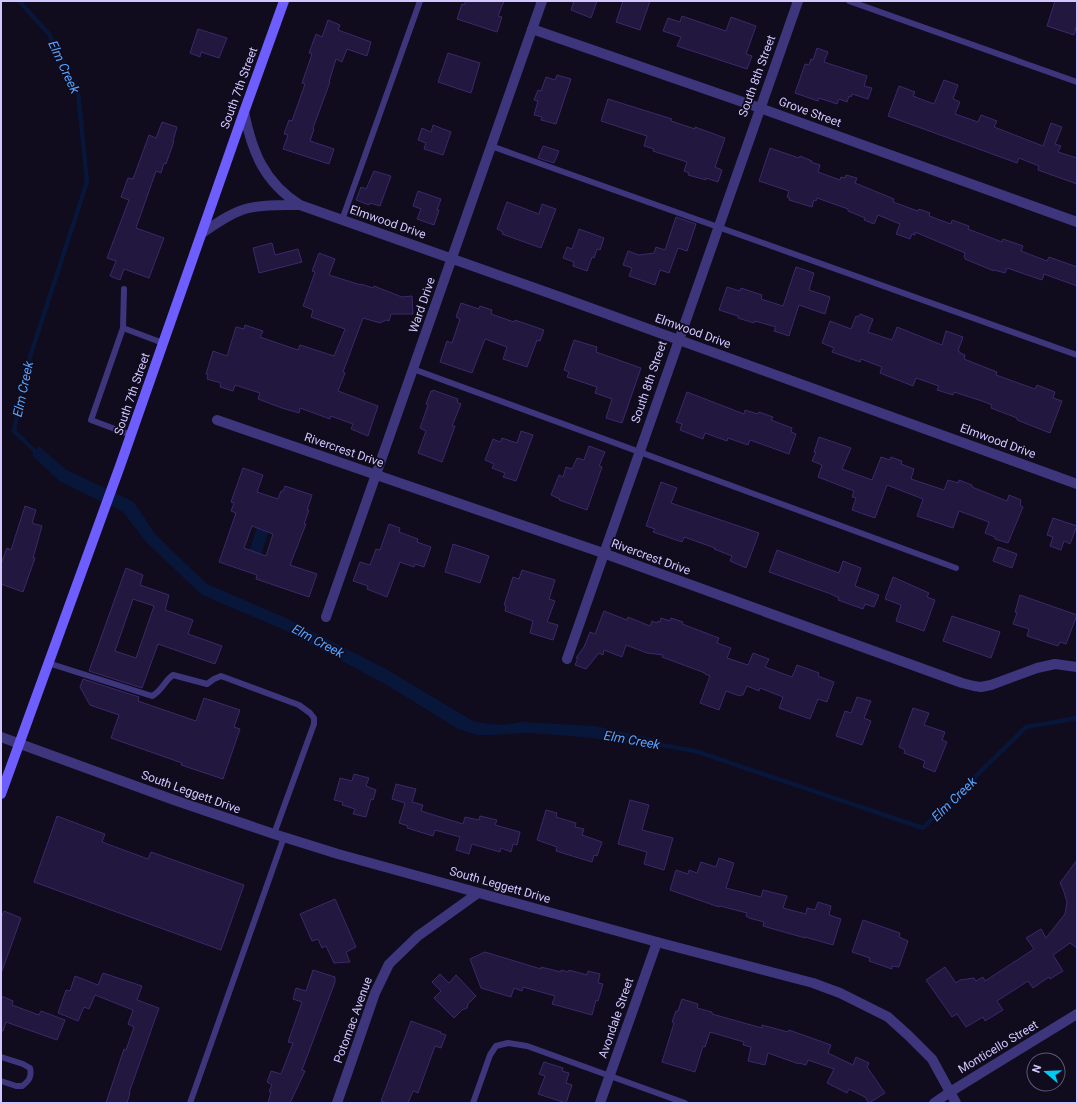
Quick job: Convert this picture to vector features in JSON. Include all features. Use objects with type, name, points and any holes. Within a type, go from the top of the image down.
[{"type":"main road","name":"South 7th Street","points":[[1,794],[120,466],[284,1]]},
{"type":"street","name":"Ward Drive","points":[[326,617],[542,1]]},
{"type":"street","name":"South 8th Street","points":[[566,659],[798,1]]},
{"type":"street","name":"Grove Street","points":[[532,30],[760,108],[1077,222]]},
{"type":"street","name":"Elmwood Drive","points":[[244,112],[249,137],[254,152],[264,169],[282,192],[300,205],[678,339],[1077,484]]},
{"type":"street","name":"Elmwood Drive","points":[[202,233],[234,214],[249,208],[269,205],[300,205]]},
{"type":"street","name":"Rivercrest Drive","points":[[216,420],[603,553],[974,686],[981,687],[991,685],[1037,668],[1055,664],[1077,667]]},
{"type":"street","name":"South Leggett Drive","points":[[1,737],[274,834],[338,854],[657,942],[813,983],[840,993],[888,1017],[932,1059],[956,1103]]},
{"type":"street","name":"Potomac Avenue","points":[[338,1103],[375,992],[389,964],[418,936],[478,893]]},
{"type":"street","name":"Avondale Street","points":[[600,1103],[657,942]]},
{"type":"street","name":"Monticello Street","points":[[934,1103],[1077,1014]]},
{"type":"lane","points":[[342,220],[420,1]]},
{"type":"lane","points":[[849,1],[1077,82]]},
{"type":"lane","points":[[491,146],[1077,355]]},
{"type":"lane","points":[[124,289],[123,328],[91,420],[131,435]]},
{"type":"lane","points":[[123,328],[163,343]]},
{"type":"lane","points":[[413,369],[956,568]]},
{"type":"lane","points":[[48,663],[152,696],[158,692],[173,675],[207,684],[221,676],[299,705],[305,709],[314,718],[314,724],[274,834]]},
{"type":"lane","points":[[190,1103],[284,837]]},
{"type":"lane","points":[[473,1103],[490,1055],[496,1046],[508,1043],[527,1046],[685,1103]]},
{"type":"lane","points":[[1,1057],[23,1064],[30,1068],[31,1076],[28,1082],[22,1086],[16,1086],[1,1081]]},
{"type":"water","points":[[39,446],[65,469],[134,502],[156,535],[207,584],[286,618],[386,669],[473,721],[497,724],[520,722],[596,726],[663,741],[660,749],[592,738],[529,733],[477,735],[458,729],[385,684],[282,629],[202,595],[147,543],[123,512],[59,481],[32,455]]},
{"type":"water","points":[[257,527],[269,531],[260,558],[248,554]]},
{"type":"building","points":[[466,1],[504,1],[498,16],[502,17],[497,32],[457,19],[462,4],[464,5]]},
{"type":"building","points":[[574,1],[597,1],[591,18],[571,10]]},
{"type":"building","points":[[623,1],[650,1],[640,30],[616,22]]},
{"type":"building","points":[[1055,1],[1077,1],[1077,24],[1074,35],[1047,26]]},
{"type":"building","points":[[682,16],[726,31],[731,17],[756,26],[746,54],[752,56],[747,69],[677,46],[681,37],[663,31],[668,18],[680,22]]},
{"type":"building","points":[[328,20],[340,25],[338,30],[371,42],[367,56],[347,49],[342,62],[336,59],[330,82],[313,128],[310,141],[334,149],[329,164],[283,149],[288,135],[284,134],[289,120],[292,121],[305,84],[302,83],[312,54],[309,53],[316,34],[322,37]]},
{"type":"building","points":[[198,29],[227,38],[219,58],[201,52],[200,57],[190,53]]},
{"type":"building","points":[[817,48],[828,52],[824,62],[867,76],[864,86],[872,88],[868,99],[852,94],[851,97],[849,96],[847,102],[839,99],[837,104],[819,98],[818,101],[795,93],[805,64],[809,65],[811,59],[813,60]]},
{"type":"building","points":[[448,53],[480,63],[471,93],[438,82]]},
{"type":"building","points":[[557,75],[571,79],[556,124],[541,120],[542,117],[534,115],[538,101],[534,100],[538,90],[541,91],[546,77],[555,80]]},
{"type":"building","points":[[944,80],[958,85],[953,99],[960,102],[955,114],[978,122],[981,115],[997,121],[994,127],[1043,146],[1051,123],[1062,127],[1055,144],[1061,146],[1058,152],[1077,158],[1077,184],[1038,170],[1039,166],[1019,158],[1017,163],[888,116],[899,86],[915,92],[913,96],[934,104]]},
{"type":"building","points":[[608,99],[672,119],[671,121],[695,129],[695,127],[725,138],[715,167],[722,170],[718,182],[688,175],[689,173],[684,171],[687,162],[653,151],[654,149],[644,146],[647,136],[601,121]]},
{"type":"building","points":[[162,122],[177,127],[174,141],[166,164],[164,163],[161,173],[156,171],[136,228],[164,238],[149,278],[124,269],[120,280],[110,276],[116,261],[107,258],[129,200],[121,197],[128,178],[133,179],[149,135],[156,138]]},
{"type":"building","points":[[433,125],[451,132],[443,155],[424,149],[426,143],[418,140],[422,128],[431,132]]},
{"type":"building","points":[[543,146],[559,151],[554,163],[538,158]]},
{"type":"building","points":[[770,148],[799,158],[800,156],[812,161],[811,162],[820,165],[818,172],[840,180],[841,177],[845,178],[846,175],[857,178],[855,183],[894,199],[893,202],[918,211],[919,209],[930,213],[929,216],[951,224],[952,220],[969,226],[968,229],[1002,242],[1003,239],[1023,246],[1021,251],[1047,261],[1049,257],[1077,267],[1077,286],[1044,274],[1042,280],[1007,268],[1005,273],[994,271],[965,259],[965,253],[915,232],[915,235],[912,234],[910,239],[896,234],[900,224],[878,215],[874,224],[864,220],[865,218],[848,211],[848,209],[817,198],[816,201],[814,200],[812,207],[789,200],[790,198],[787,197],[789,191],[759,181]]},
{"type":"building","points":[[374,171],[391,176],[380,206],[370,203],[369,205],[356,200],[361,187],[366,189]]},
{"type":"building","points":[[418,191],[441,199],[434,225],[417,219],[421,209],[413,206]]},
{"type":"building","points":[[507,202],[539,214],[542,204],[556,209],[541,248],[502,234],[503,232],[497,229]]},
{"type":"building","points":[[676,217],[696,224],[687,251],[678,248],[669,273],[660,270],[655,285],[629,276],[632,268],[623,265],[628,251],[639,255],[654,253],[656,247],[665,250]]},
{"type":"building","points":[[579,229],[604,238],[600,250],[597,249],[594,258],[592,257],[587,271],[573,266],[574,262],[563,258],[567,247],[572,249]]},
{"type":"building","points":[[272,243],[275,255],[298,249],[302,262],[259,273],[253,248]]},
{"type":"building","points":[[319,253],[335,259],[329,275],[373,288],[374,286],[402,297],[412,296],[413,314],[391,314],[389,321],[386,320],[380,323],[363,318],[343,372],[345,373],[338,391],[378,406],[368,436],[351,429],[353,424],[331,416],[330,419],[300,408],[299,413],[282,408],[258,399],[260,393],[235,385],[233,391],[220,387],[221,383],[207,379],[208,375],[206,374],[213,351],[227,356],[236,327],[244,329],[245,325],[263,331],[260,337],[298,350],[300,345],[334,356],[345,329],[311,317],[313,310],[303,306],[315,272],[312,271]]},
{"type":"building","points":[[796,267],[814,273],[809,290],[830,297],[825,314],[799,305],[789,336],[774,331],[776,327],[755,321],[754,323],[719,310],[727,287],[740,291],[741,288],[762,295],[761,299],[783,306]]},
{"type":"building","points":[[461,303],[479,309],[480,306],[492,310],[491,314],[544,330],[540,341],[537,340],[527,367],[503,359],[507,347],[485,339],[472,373],[440,362],[447,341],[452,343],[460,319],[456,317]]},
{"type":"building","points":[[860,314],[873,319],[868,332],[892,340],[897,327],[942,345],[946,331],[963,337],[958,351],[965,355],[964,359],[997,372],[996,375],[1035,389],[1037,385],[1055,392],[1053,398],[1062,401],[1050,433],[991,408],[992,405],[982,401],[954,392],[953,395],[937,390],[939,386],[916,378],[913,386],[880,373],[882,367],[861,359],[860,362],[832,352],[834,348],[822,343],[830,321],[851,329],[856,316],[858,317]]},
{"type":"building","points":[[574,340],[597,347],[596,352],[641,368],[622,423],[606,418],[612,399],[595,393],[597,387],[567,377],[569,372],[564,370]]},
{"type":"building","points":[[433,390],[458,399],[457,402],[461,404],[452,426],[455,426],[442,462],[418,453],[426,431],[420,428],[428,405],[426,404],[431,391]]},
{"type":"building","points":[[687,392],[744,414],[745,410],[758,414],[759,412],[773,417],[771,420],[792,428],[791,432],[796,434],[789,454],[750,440],[748,445],[728,438],[727,441],[705,433],[703,439],[680,430],[682,424],[676,422]]},
{"type":"building","points":[[521,431],[533,435],[516,481],[503,477],[505,473],[492,468],[494,464],[485,460],[493,439],[500,442],[502,438],[517,443]]},
{"type":"building","points":[[819,437],[851,448],[842,469],[872,480],[881,457],[890,460],[891,457],[902,461],[901,464],[914,469],[911,479],[944,490],[948,480],[958,483],[959,480],[972,485],[972,487],[1007,501],[1009,495],[1021,500],[1020,505],[1023,507],[1008,543],[995,539],[995,537],[985,533],[989,522],[959,511],[953,528],[917,516],[923,499],[887,485],[875,518],[852,510],[856,498],[852,497],[854,491],[818,477],[822,465],[812,461],[816,452],[814,452]]},
{"type":"building","points":[[589,446],[605,452],[599,466],[602,467],[587,510],[559,500],[560,499],[551,495],[559,475],[563,477],[566,467],[572,469],[577,458],[584,460]]},
{"type":"building","points":[[243,468],[263,475],[257,492],[278,499],[285,486],[312,495],[304,524],[306,524],[290,565],[317,574],[309,597],[256,579],[257,575],[219,562],[236,513],[231,511],[234,503],[231,502]],"holes":[[[252,526],[273,534],[266,556],[244,548]]]},
{"type":"building","points":[[661,482],[677,488],[671,503],[759,533],[746,568],[730,561],[732,556],[714,549],[715,548],[684,537],[682,542],[653,532],[655,529],[646,526]]},
{"type":"building","points":[[25,506],[36,510],[32,523],[42,526],[33,558],[35,558],[23,592],[1,584],[1,564],[7,548],[11,550]]},
{"type":"building","points":[[1053,518],[1077,526],[1070,544],[1064,541],[1061,550],[1050,546],[1053,537],[1047,535]]},
{"type":"building","points":[[389,524],[400,528],[399,532],[418,539],[417,542],[431,547],[424,567],[415,564],[414,567],[400,562],[387,597],[367,589],[368,586],[353,581],[360,562],[370,565],[376,549],[380,550]]},
{"type":"building","points":[[453,544],[489,556],[480,583],[445,572]]},
{"type":"building","points":[[998,547],[1017,554],[1012,568],[993,561]]},
{"type":"building","points":[[777,550],[839,573],[843,561],[861,568],[855,586],[879,595],[874,607],[865,604],[863,609],[838,600],[839,598],[831,594],[769,572]]},
{"type":"building","points":[[126,568],[143,575],[140,585],[169,595],[165,610],[193,620],[188,634],[222,646],[215,664],[158,644],[142,688],[89,671]],"holes":[[[133,599],[154,606],[136,658],[115,651]]]},
{"type":"building","points":[[522,570],[555,580],[549,599],[555,601],[547,622],[558,625],[553,640],[530,633],[533,621],[505,611],[506,606],[504,605],[513,577],[519,579]]},
{"type":"building","points":[[893,577],[929,593],[927,597],[935,600],[924,631],[896,621],[901,605],[885,599]]},
{"type":"building","points":[[1020,595],[1077,615],[1066,644],[1060,642],[1058,646],[1027,636],[1029,629],[1013,624],[1017,613],[1015,612]]},
{"type":"building","points":[[604,611],[627,620],[628,617],[650,626],[652,621],[657,623],[658,621],[660,622],[661,618],[670,621],[671,618],[683,622],[682,624],[719,638],[717,643],[731,648],[727,658],[748,665],[753,653],[769,659],[765,667],[792,677],[797,665],[819,673],[818,676],[834,682],[827,702],[818,699],[810,719],[779,708],[783,697],[760,688],[759,691],[747,686],[743,695],[740,696],[726,691],[719,710],[700,703],[710,676],[662,657],[663,655],[647,653],[626,645],[622,657],[604,650],[603,655],[599,653],[586,669],[575,665],[578,658],[576,658],[584,647],[590,632],[595,634]]},
{"type":"building","points":[[952,616],[1000,632],[991,658],[943,641]]},
{"type":"building","points":[[83,679],[139,697],[138,701],[196,721],[204,698],[240,710],[234,727],[240,729],[223,779],[181,765],[182,763],[111,738],[119,715],[90,705],[80,687]]},
{"type":"building","points":[[857,697],[871,701],[864,718],[871,721],[862,745],[836,736],[845,711],[851,713]]},
{"type":"building","points":[[913,708],[929,713],[924,725],[945,732],[942,740],[947,742],[935,772],[923,767],[925,761],[904,753],[905,750],[899,747]]},
{"type":"building","points":[[354,774],[369,778],[366,786],[376,790],[373,800],[371,799],[366,817],[353,814],[355,809],[342,805],[343,802],[334,800],[340,778],[352,781]]},
{"type":"building","points":[[396,784],[416,789],[412,802],[423,805],[421,811],[463,824],[465,817],[479,820],[480,816],[497,820],[495,825],[520,832],[517,845],[513,844],[511,852],[501,848],[500,852],[472,844],[469,854],[456,850],[460,837],[435,830],[433,836],[407,828],[408,826],[399,823],[405,803],[392,799]]},
{"type":"building","points":[[630,800],[649,805],[642,830],[673,838],[664,870],[644,864],[647,852],[618,844]]},
{"type":"building","points":[[546,810],[557,813],[556,817],[576,823],[575,827],[584,829],[582,835],[602,842],[597,856],[594,855],[592,862],[556,851],[557,847],[537,840]]},
{"type":"building","points":[[57,816],[105,834],[102,842],[148,859],[151,852],[244,885],[221,950],[34,882]]},
{"type":"building","points":[[719,858],[734,863],[726,888],[761,897],[763,890],[787,896],[783,908],[806,914],[807,908],[815,910],[818,902],[831,906],[829,915],[841,919],[833,945],[763,926],[764,922],[749,918],[746,916],[747,913],[719,907],[670,890],[676,870],[688,874],[689,870],[697,873],[701,862],[716,867]]},
{"type":"building","points":[[1077,860],[1077,948],[1070,943],[1053,955],[1063,971],[1050,979],[1049,977],[1033,988],[1028,981],[997,1001],[1003,1010],[985,1021],[983,1017],[966,1027],[957,1014],[952,1017],[926,980],[945,967],[956,983],[960,980],[974,978],[976,981],[983,977],[985,981],[1034,949],[1026,938],[1041,929],[1046,938],[1065,914],[1067,902],[1060,883]]},
{"type":"building","points":[[335,899],[356,947],[346,952],[350,962],[334,963],[326,946],[322,948],[318,939],[312,941],[300,914]]},
{"type":"building","points":[[4,911],[21,918],[2,971],[1,918]]},
{"type":"building","points":[[863,920],[900,933],[899,937],[908,941],[899,967],[892,966],[892,969],[869,961],[870,958],[852,952]]},
{"type":"building","points":[[485,952],[541,969],[541,967],[561,972],[561,970],[568,972],[569,970],[587,975],[588,971],[600,974],[598,983],[603,984],[598,1001],[596,1000],[592,1015],[552,1004],[555,996],[523,987],[522,991],[514,988],[511,997],[481,988],[470,959]]},
{"type":"building","points":[[313,970],[335,977],[335,982],[302,1070],[305,1071],[290,1103],[268,1103],[271,1092],[269,1091],[272,1085],[267,1082],[271,1071],[281,1074],[293,1043],[288,1042],[302,1002],[293,999],[296,988],[306,991]]},
{"type":"building","points":[[103,973],[142,986],[137,1000],[159,1008],[129,1093],[127,1103],[106,1103],[124,1049],[126,1050],[134,1027],[128,1024],[133,1010],[95,995],[89,1009],[84,1007],[78,1021],[58,1013],[66,990],[70,991],[75,976],[98,985]]},
{"type":"building","points":[[440,974],[449,983],[456,975],[476,996],[468,1004],[467,1008],[462,1010],[454,1018],[434,998],[441,991],[432,982]]},
{"type":"building","points":[[1,996],[13,1001],[12,1005],[39,1015],[41,1011],[65,1020],[57,1040],[6,1022],[3,1031],[1,1031]]},
{"type":"building","points":[[682,999],[698,1004],[697,1008],[712,1012],[712,1014],[762,1028],[762,1025],[788,1032],[789,1030],[831,1045],[828,1053],[853,1065],[856,1057],[869,1063],[867,1067],[885,1093],[869,1103],[865,1097],[849,1089],[847,1093],[827,1083],[834,1069],[808,1060],[806,1065],[799,1064],[768,1053],[765,1065],[748,1061],[751,1047],[743,1045],[744,1042],[710,1032],[705,1047],[703,1046],[695,1072],[662,1062],[674,1023],[672,1022]]},
{"type":"building","points":[[411,1021],[446,1035],[441,1048],[435,1046],[418,1093],[413,1091],[408,1103],[388,1103],[381,1101]]},
{"type":"building","points":[[544,1062],[563,1068],[562,1071],[569,1073],[566,1083],[572,1085],[566,1103],[538,1094],[545,1076],[539,1074]]},
{"type":"waterway","name":"Elm Creek","points":[[19,1],[49,34],[78,91],[87,182],[27,366],[14,431],[39,455]]},
{"type":"waterway","name":"Elm Creek","points":[[656,744],[695,751],[923,828],[1026,727],[1077,718]]}]
